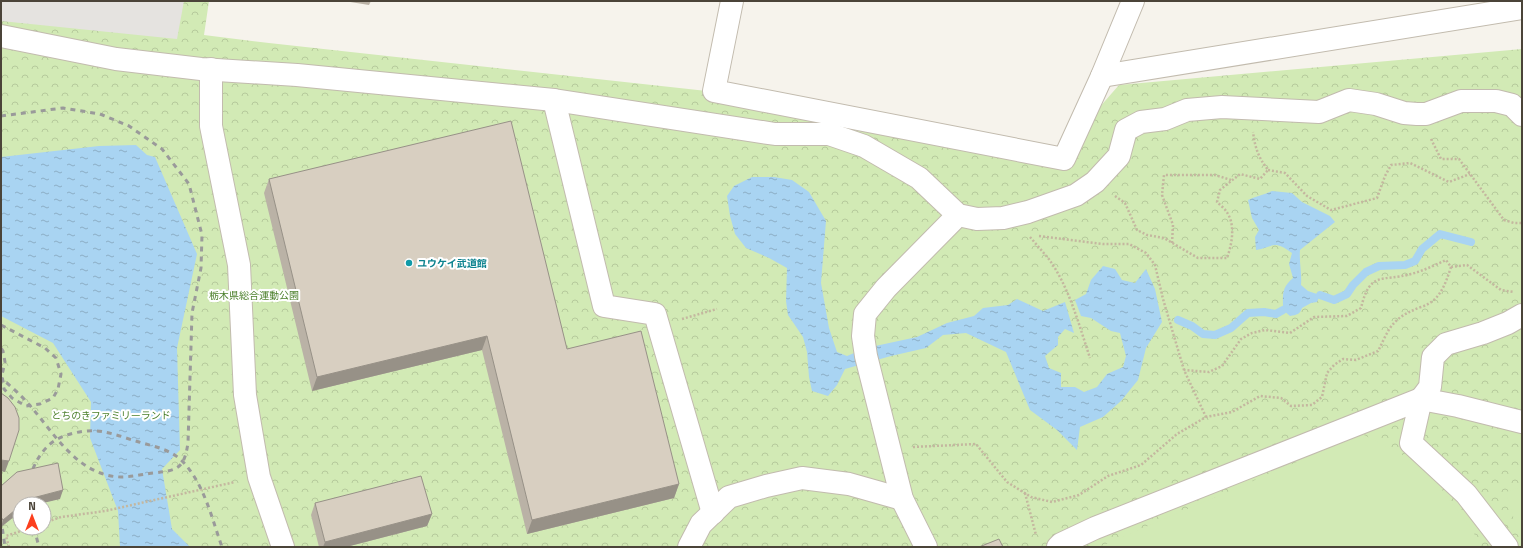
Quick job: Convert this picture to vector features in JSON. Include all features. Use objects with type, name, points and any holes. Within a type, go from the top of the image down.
[{"type":"street","points":[[732,1],[714,91],[1064,159],[1102,76],[1133,1]]},
{"type":"street","points":[[1102,76],[1522,8]]},
{"type":"street","points":[[1,36],[116,59],[554,100],[775,134],[828,134],[864,146],[919,178],[958,215],[977,219],[1003,218],[1022,214],[1076,195],[1095,182],[1119,156],[1126,130],[1141,122],[1165,119],[1187,110],[1232,107],[1319,112],[1349,100],[1376,104],[1404,113],[1426,114],[1461,101],[1496,101],[1512,105],[1522,115]]},
{"type":"street","points":[[211,69],[211,126],[239,265],[245,395],[259,477],[282,547]]},
{"type":"street","points":[[554,100],[604,306],[655,314],[713,513]]},
{"type":"street","points":[[926,547],[902,499],[862,336],[865,314],[886,288],[958,215]]},
{"type":"street","points":[[1507,547],[1466,494],[1411,443],[1421,399],[1430,387],[1433,357],[1446,344],[1483,334],[1522,315]]},
{"type":"street","points":[[1058,547],[1061,544],[1095,528],[1421,399],[1471,409],[1522,422]]},
{"type":"street","points":[[689,547],[701,524],[729,497],[766,486],[802,478],[849,484],[902,499]]},
{"type":"path","points":[[1232,107],[1252,122],[1255,147],[1260,160],[1268,170],[1285,173],[1306,196],[1331,210],[1377,198],[1385,176],[1391,165],[1410,163],[1449,182],[1470,174]]},
{"type":"path","points":[[1417,114],[1441,159],[1458,159],[1504,220],[1514,223],[1522,223]]},
{"type":"path","points":[[1095,182],[1125,203],[1137,230],[1147,235],[1164,238],[1198,258],[1227,258],[1231,245],[1232,230],[1227,212],[1216,202],[1220,190],[1240,174],[1260,179],[1268,170]]},
{"type":"path","points":[[1172,244],[1173,225],[1162,195],[1164,175],[1215,175],[1232,180]]},
{"type":"path","points":[[1090,358],[1070,301],[1058,275],[1049,259],[1027,234],[1103,244],[1129,244],[1146,253],[1155,265],[1163,299],[1184,370],[1206,417]]},
{"type":"path","points":[[1184,370],[1209,372],[1222,366],[1241,339],[1252,333],[1265,330],[1290,333],[1314,317],[1346,316],[1361,308],[1364,296],[1371,283],[1382,278],[1411,274],[1446,260],[1451,267]]},
{"type":"path","points":[[1451,267],[1467,265],[1501,290],[1515,292]]},
{"type":"path","points":[[889,449],[976,444],[1008,482],[1031,497],[1052,502],[1079,495],[1108,476],[1141,465],[1177,434],[1206,417],[1232,412],[1260,396],[1281,398],[1291,406],[1312,405],[1322,397],[1327,373],[1334,365],[1343,359],[1356,360],[1378,352],[1390,326],[1395,321],[1412,310],[1433,301],[1444,289],[1451,267]]},
{"type":"path","points":[[658,325],[717,309]]},
{"type":"path","points":[[52,520],[61,517],[105,511],[259,477]]},
{"type":"path","points":[[1024,493],[1038,540]]},
{"type":"path","points":[[9,547],[6,536],[12,534]]},
{"type":"green space","name":"栃木県総合運動公園","points":[[1,1],[209,1],[204,35],[725,93],[1056,157],[1119,85],[1522,49],[1522,547],[1,547]]},
{"type":"green space","points":[[1362,434],[1424,466],[1470,527],[1482,547],[1099,547]]},
{"type":"green space","points":[[1522,487],[1522,547],[1506,492]]},
{"type":"shaded area","points":[[1,1],[184,1],[177,39],[1,21]]},
{"type":"water","points":[[136,145],[147,155],[155,157],[197,254],[177,348],[180,450],[162,469],[172,529],[190,547],[120,547],[118,511],[90,438],[91,402],[53,343],[1,316],[1,157],[99,146]]},
{"type":"water","points":[[752,177],[774,177],[792,180],[809,192],[826,221],[821,283],[829,328],[837,352],[847,356],[866,348],[917,337],[947,323],[974,316],[983,308],[1008,305],[1017,299],[1043,311],[1065,302],[1074,333],[1065,329],[1058,337],[1058,345],[1045,356],[1049,368],[1061,373],[1061,387],[1075,387],[1084,392],[1097,387],[1107,374],[1123,367],[1126,356],[1120,333],[1111,331],[1091,318],[1081,316],[1075,300],[1086,294],[1091,280],[1103,266],[1115,269],[1122,280],[1135,283],[1146,269],[1155,289],[1162,322],[1146,348],[1138,380],[1121,401],[1103,417],[1080,427],[1077,450],[1057,430],[1030,410],[1006,352],[966,333],[943,335],[926,348],[845,369],[837,385],[828,396],[812,391],[807,352],[803,337],[788,315],[786,301],[787,268],[746,248],[735,234],[727,196],[734,186]]},
{"type":"water","points":[[1272,191],[1292,193],[1302,202],[1330,216],[1335,222],[1300,250],[1301,285],[1308,291],[1320,295],[1317,302],[1311,303],[1302,308],[1298,314],[1290,316],[1283,310],[1283,296],[1286,285],[1293,278],[1289,264],[1292,253],[1277,245],[1256,250],[1255,237],[1259,230],[1252,218],[1248,200]]},
{"type":"building","name":"ユウケイ武道館","points":[[511,121],[567,349],[641,331],[679,484],[532,520],[487,336],[317,377],[269,179]]},
{"type":"building","points":[[1,393],[8,398],[15,407],[19,418],[19,430],[9,461],[1,460]]},
{"type":"building","points":[[58,463],[63,490],[40,496],[12,496],[12,513],[3,520],[1,517],[1,486],[17,472]]},
{"type":"building","points":[[421,476],[432,514],[325,542],[315,503]]},
{"type":"building","points":[[999,539],[1003,547],[979,547]]},
{"type":"waterway","points":[[1320,295],[1334,300],[1347,294],[1353,285],[1366,272],[1379,266],[1405,265],[1415,261],[1422,249],[1440,234],[1471,242]]},
{"type":"waterway","points":[[1178,320],[1192,326],[1203,334],[1215,335],[1231,328],[1248,313],[1264,312],[1276,314],[1283,310]]},
{"type":"railway","points":[[1,116],[63,108],[100,114],[129,126],[162,149],[189,184],[202,235],[201,268],[192,313],[188,443],[182,463],[178,467],[169,471],[125,477],[106,475],[93,470],[70,453],[25,400],[1,378]]},
{"type":"railway","points":[[1,325],[45,348],[56,358],[61,374],[58,389],[53,398],[40,404],[26,406],[12,398],[4,389],[2,375],[5,362],[1,348]]},
{"type":"railway","points":[[29,478],[44,450],[52,442],[74,433],[90,431],[104,432],[158,447],[175,455],[192,473],[203,493],[222,547]]},
{"type":"railway","points":[[1,519],[5,547]]},
{"type":"railway","points":[[36,536],[39,547]]},
{"type":"place","name":"ユウケイ武道館","points":[[409,263]]},
{"type":"park label","name":"とちのきファミリーランド","points":[[111,415]]}]
